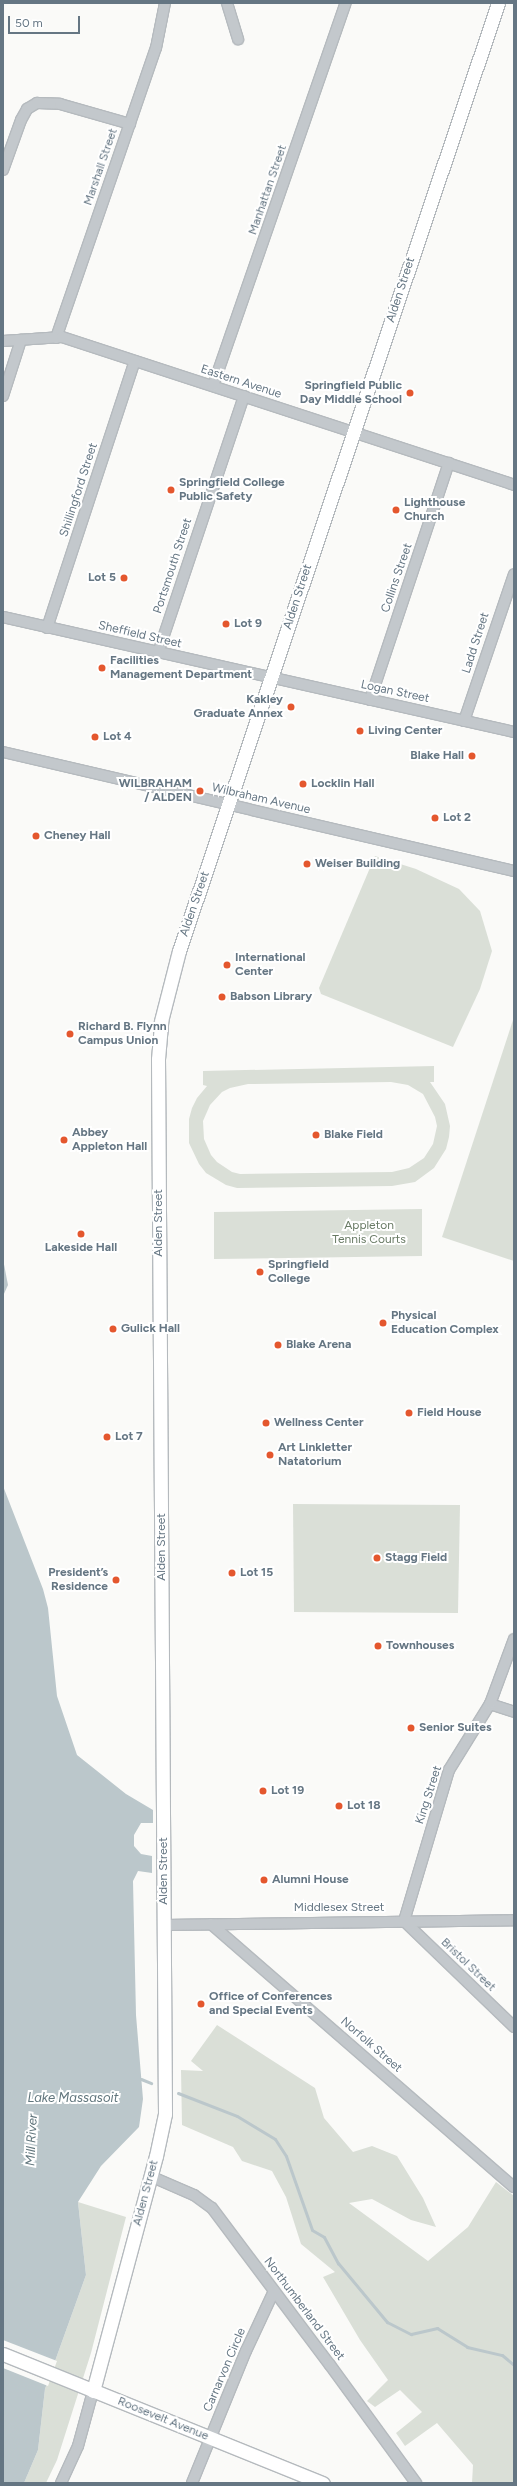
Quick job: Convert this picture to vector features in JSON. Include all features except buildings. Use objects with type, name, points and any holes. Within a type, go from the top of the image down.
[{"type":"main road","name":"Alden Street","points":[[93,2391],[165,2114],[165,1925],[158,1059],[161,1021],[171,978],[498,3]]},
{"type":"main road","name":"Roosevelt Avenue","points":[[3,2354],[314,2481]]},
{"type":"street","name":"Marshall Street","points":[[56,338],[156,48],[166,3]]},
{"type":"street","points":[[227,3],[238,39]]},
{"type":"street","name":"Manhattan Street","points":[[213,386],[346,3]]},
{"type":"street","points":[[3,170],[21,120],[28,109],[37,103],[60,104],[130,124]]},
{"type":"street","name":"Eastern Avenue","points":[[3,341],[62,337],[514,485]]},
{"type":"street","points":[[3,396],[21,340]]},
{"type":"street","name":"Shillingford Street","points":[[47,628],[135,361]]},
{"type":"street","name":"Portsmouth Street","points":[[158,653],[244,396]]},
{"type":"street","name":"Collins Street","points":[[370,700],[449,463]]},
{"type":"street","name":"Ladd Street","points":[[464,721],[514,574]]},
{"type":"street","name":"Sheffield Street","points":[[3,617],[271,678]]},
{"type":"street","name":"Logan Street","points":[[271,678],[514,732]]},
{"type":"street","name":"Wilbraham Avenue","points":[[3,752],[228,806],[514,870]]},
{"type":"street","name":"King Street","points":[[404,1921],[449,1770],[490,1704],[514,1639]]},
{"type":"street","points":[[490,1704],[514,1712]]},
{"type":"street","name":"Middlesex Street","points":[[165,1925],[514,1920]]},
{"type":"street","name":"Bristol Street","points":[[404,1921],[514,2027]]},
{"type":"street","name":"Norfolk Street","points":[[211,1924],[514,2187]]},
{"type":"street","name":"Northumberland Street","points":[[150,2176],[194,2195],[208,2204],[416,2483]]},
{"type":"street","name":"Carnarvon Circle","points":[[192,2483],[246,2352],[274,2291]]},
{"type":"street","name":"Alden Street","points":[[61,2483],[78,2446],[93,2391]]},
{"type":"green space","points":[[375,856],[416,869],[459,889],[480,911],[492,951],[480,989],[453,1047],[321,994],[319,988]]},
{"type":"green space","points":[[513,1020],[514,1021],[514,1261],[442,1237]]},
{"type":"green space","points":[[434,1066],[434,1082],[430,1082],[445,1104],[450,1126],[446,1149],[434,1168],[415,1182],[392,1186],[237,1188],[226,1185],[206,1173],[199,1164],[189,1143],[189,1119],[192,1108],[197,1098],[207,1086],[203,1085],[203,1071]],"holes":[[[391,1082],[408,1085],[423,1094],[435,1117],[437,1126],[433,1144],[424,1158],[409,1168],[392,1172],[240,1174],[232,1172],[217,1162],[211,1155],[204,1139],[203,1121],[210,1105],[222,1092],[230,1088],[248,1084]]]},
{"type":"green space","name":"Appleton Tennis Courts","points":[[422,1209],[422,1256],[214,1259],[214,1212]]},
{"type":"green space","name":"Stagg Field","points":[[293,1504],[460,1505],[458,1613],[294,1612]]},
{"type":"green space","points":[[217,2025],[315,2088],[324,2118],[353,2152],[372,2146],[397,2156],[423,2198],[436,2227],[411,2220],[372,2199],[349,2203],[428,2261],[468,2227],[496,2182],[514,2196],[514,2483],[472,2483],[473,2465],[437,2423],[405,2446],[396,2433],[422,2412],[400,2390],[375,2407],[367,2401],[388,2380],[360,2340],[323,2277],[335,2272],[301,2244],[286,2197],[272,2171],[242,2161],[233,2147],[182,2125],[181,2070],[203,2071],[191,2061]]},
{"type":"green space","points":[[78,2202],[126,2217],[91,2353],[57,2460],[46,2483],[24,2483],[38,2450],[45,2389],[86,2275]]},
{"type":"water","points":[[3,1259],[8,1285],[3,1296]]},
{"type":"water","name":"Lake Massasoit","points":[[3,1486],[43,1589],[48,1608],[57,1696],[77,1755],[126,1794],[153,1810],[153,1823],[141,1823],[134,1835],[134,1846],[141,1854],[152,1856],[152,1873],[138,1871],[133,1881],[136,2015],[143,2099],[139,2127],[101,2166],[78,2202],[86,2275],[45,2389],[38,2450],[24,2483],[3,2483]]},
{"type":"pier","points":[[3,2340],[57,2361],[48,2386],[3,2368]]},
{"type":"waterway","points":[[141,2079],[151,2083]]},
{"type":"waterway","points":[[178,2093],[237,2116],[275,2139],[286,2156],[312,2230],[324,2237],[338,2263],[387,2322],[411,2334],[437,2328],[467,2347],[502,2355],[514,2365]]},
{"type":"place","name":"Springfield Public Day Middle School","points":[[410,393]]},
{"type":"place","name":"Springfield College Public Safety","points":[[171,490]]},
{"type":"place","name":"Lighthouse Church","points":[[396,510]]},
{"type":"place","name":"Lot 5","points":[[124,578]]},
{"type":"place","name":"Lot 9","points":[[226,624]]},
{"type":"place","name":"Facilities Management Department","points":[[102,668]]},
{"type":"place","name":"Kakley Graduate Annex","points":[[291,707]]},
{"type":"place","name":"Living Center","points":[[360,731]]},
{"type":"place","name":"Lot 4","points":[[95,737]]},
{"type":"place","name":"Blake Hall","points":[[472,756]]},
{"type":"place","name":"Locklin Hall","points":[[303,784]]},
{"type":"place","name":"WILBRAHAM / ALDEN","points":[[200,791]]},
{"type":"place","name":"Lot 2","points":[[435,818]]},
{"type":"place","name":"Cheney Hall","points":[[36,836]]},
{"type":"place","name":"Weiser Building","points":[[307,864]]},
{"type":"place","name":"International Center","points":[[227,965]]},
{"type":"place","name":"Babson Library","points":[[222,997]]},
{"type":"place","name":"Richard B. Flynn Campus Union","points":[[70,1034]]},
{"type":"place","name":"Blake Field","points":[[316,1135]]},
{"type":"place","name":"Abbey Appleton Hall","points":[[64,1140]]},
{"type":"place","name":"Lakeside Hall","points":[[81,1234]]},
{"type":"place","name":"Springfield College","points":[[260,1272]]},
{"type":"place","name":"Physical Education Complex","points":[[383,1323]]},
{"type":"place","name":"Gulick Hall","points":[[113,1329]]},
{"type":"place","name":"Blake Arena","points":[[278,1345]]},
{"type":"place","name":"Field House","points":[[409,1413]]},
{"type":"place","name":"Wellness Center","points":[[266,1423]]},
{"type":"place","name":"Lot 7","points":[[107,1437]]},
{"type":"place","name":"Art Linkletter Natatorium","points":[[270,1455]]},
{"type":"place","name":"Stagg Field","points":[[377,1558]]},
{"type":"place","name":"Lot 15","points":[[232,1573]]},
{"type":"place","name":"President’s Residence","points":[[116,1580]]},
{"type":"place","name":"Townhouses","points":[[378,1646]]},
{"type":"place","name":"Senior Suites","points":[[411,1728]]},
{"type":"place","name":"Lot 19","points":[[263,1791]]},
{"type":"place","name":"Lot 18","points":[[339,1806]]},
{"type":"place","name":"Alumni House","points":[[264,1880]]},
{"type":"place","name":"Office of Conferences and Special Events","points":[[201,2004]]},
{"type":"water label","name":"Mill River","points":[[32,2140]]}]
